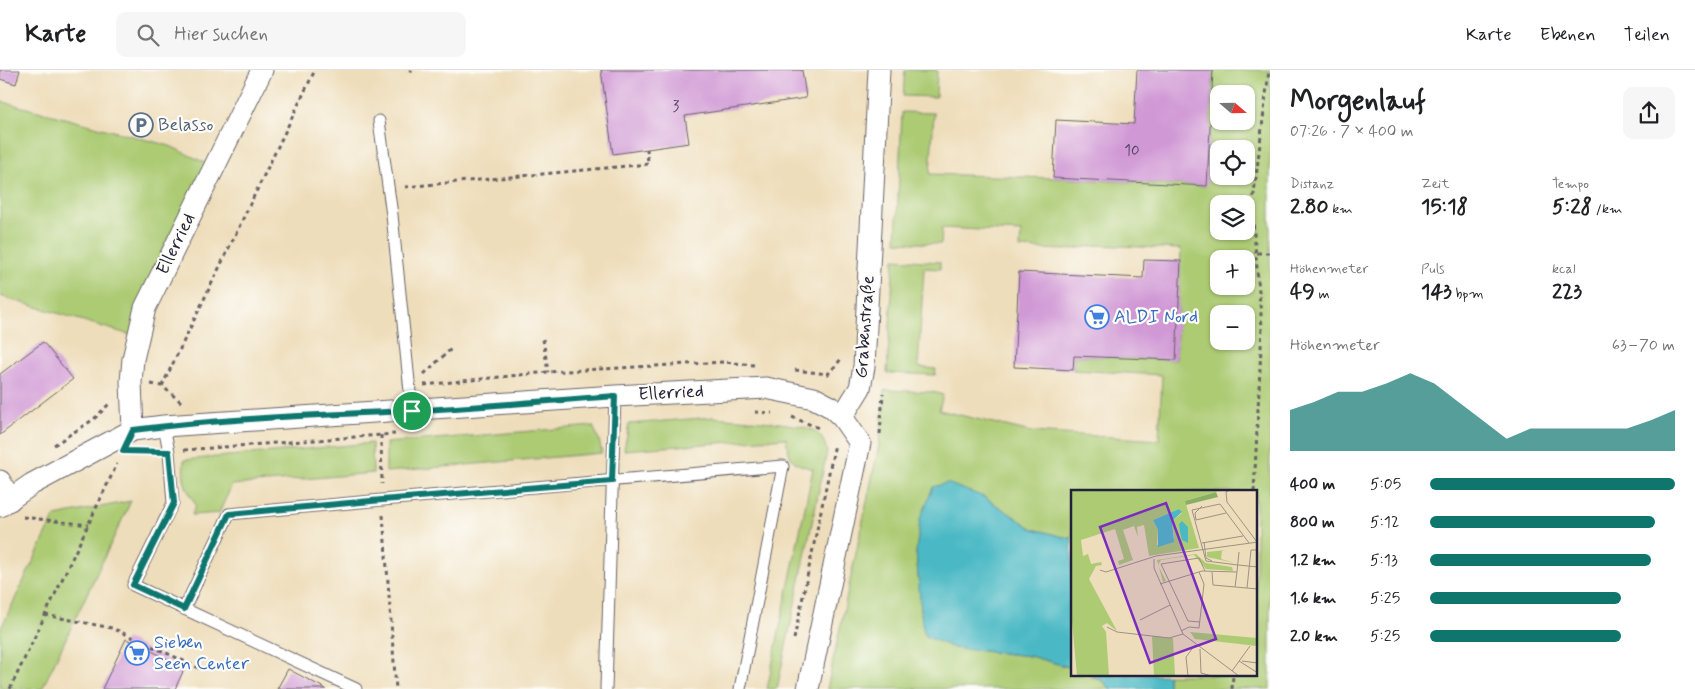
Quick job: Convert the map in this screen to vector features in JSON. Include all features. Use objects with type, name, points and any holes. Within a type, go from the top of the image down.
[{"type":"street","name":"Ellerried","points":[[133,430],[131,374],[137,337],[145,308],[262,70]]},
{"type":"street","name":"Grabenstraße","points":[[842,417],[860,388],[864,367],[879,70]]},
{"type":"street","name":"Ellerried","points":[[0,481],[5,503],[32,484],[133,430],[164,426],[615,396],[766,388],[814,398],[831,407],[842,417]]},
{"type":"street","points":[[808,689],[860,443],[842,417]]},
{"type":"lane","points":[[379,121],[389,189],[411,386],[412,411]]},
{"type":"lane","points":[[606,689],[615,396]]},
{"type":"lane","points":[[164,426],[169,452],[174,503],[133,585],[356,689]]},
{"type":"lane","points":[[184,609],[229,514],[783,466],[740,689]]},
{"type":"path","points":[[162,386],[315,70]]},
{"type":"path","points":[[1254,490],[1262,327],[1252,210],[1269,70]]},
{"type":"path","points":[[1265,105],[1270,105]]},
{"type":"path","points":[[389,189],[648,164],[647,149]]},
{"type":"path","points":[[1256,253],[1270,253]]},
{"type":"path","points":[[543,340],[548,372]]},
{"type":"path","points":[[411,386],[452,349]]},
{"type":"path","points":[[748,411],[776,413]]},
{"type":"path","points":[[379,412],[382,500],[396,689]]},
{"type":"path","points":[[785,414],[820,429],[828,435]]},
{"type":"path","points":[[10,689],[133,430]]},
{"type":"path","points":[[169,452],[401,434]]},
{"type":"path","points":[[794,640],[835,442]]},
{"type":"path","points":[[28,512],[20,517],[88,525]]},
{"type":"path","points":[[45,615],[112,628],[199,668]]},
{"type":"path","points":[[1232,689],[1233,676]]},
{"type":"green space","points":[[905,70],[937,70],[936,97],[903,96]]},
{"type":"green space","points":[[1213,70],[1270,70],[1270,689],[1168,689],[1168,676],[1258,676],[1258,490],[1071,490],[1071,538],[1033,529],[984,497],[916,552],[922,623],[925,636],[954,648],[1030,656],[1071,668],[1071,676],[1093,677],[1102,681],[1110,689],[827,689],[879,445],[885,390],[933,392],[943,395],[939,410],[1031,432],[1159,440],[1162,375],[1073,370],[1074,356],[1176,360],[1181,249],[1099,245],[1065,250],[1020,248],[1021,232],[942,228],[941,244],[896,242],[902,112],[934,113],[930,174],[1206,186],[1210,120],[1210,130],[1255,130],[1255,85],[1212,85]]},
{"type":"green space","points":[[0,101],[170,146],[214,167],[137,337],[0,296]]},
{"type":"green space","points":[[894,259],[940,262],[940,269],[924,268],[918,367],[936,369],[935,375],[887,373]]},
{"type":"green space","points":[[713,417],[783,423],[808,429],[820,436],[827,452],[777,689],[767,689],[813,469],[800,465],[792,459],[786,438],[624,450],[629,424]]},
{"type":"green space","points":[[593,426],[602,453],[386,472],[386,443]]},
{"type":"green space","points":[[372,443],[373,473],[232,485],[219,513],[192,515],[196,505],[185,484],[183,473],[184,460]]},
{"type":"green space","points":[[131,501],[42,689],[0,689],[0,630],[55,516]]},
{"type":"water","points":[[947,483],[984,497],[1033,529],[1071,538],[1071,668],[1030,656],[954,648],[925,636],[922,623],[916,552],[920,519],[933,487]]},
{"type":"water","points":[[1092,676],[1168,676],[1168,689],[1110,689],[1104,681]]},
{"type":"building","points":[[0,70],[20,70],[16,84],[0,79]]},
{"type":"building","points":[[601,70],[802,70],[806,98],[685,116],[689,143],[613,154]]},
{"type":"building","points":[[1137,70],[1213,70],[1212,85],[1210,85],[1207,186],[1053,178],[1056,120],[1134,124]]},
{"type":"building","name":"ALDI Nord","points":[[1144,260],[1181,261],[1176,360],[1074,356],[1073,370],[1014,367],[1019,272],[1143,278]]},
{"type":"building","points":[[43,342],[73,379],[0,435],[0,374]]},
{"type":"building","name":"Sieben Seen Center","points":[[126,639],[185,667],[175,689],[102,689]]},
{"type":"building","points":[[288,669],[326,689],[277,689]]},
{"type":"place","name":"Belasso","points":[[141,125]]},
{"type":"place","name":"ALDI Nord","points":[[1097,317]]},
{"type":"place","name":"Sieben Seen Center","points":[[137,653]]},
{"type":"route","points":[[615,396],[612,481],[229,514],[184,609],[133,585],[174,503],[169,452],[123,451],[133,430],[318,415],[412,411],[615,396]]}]
